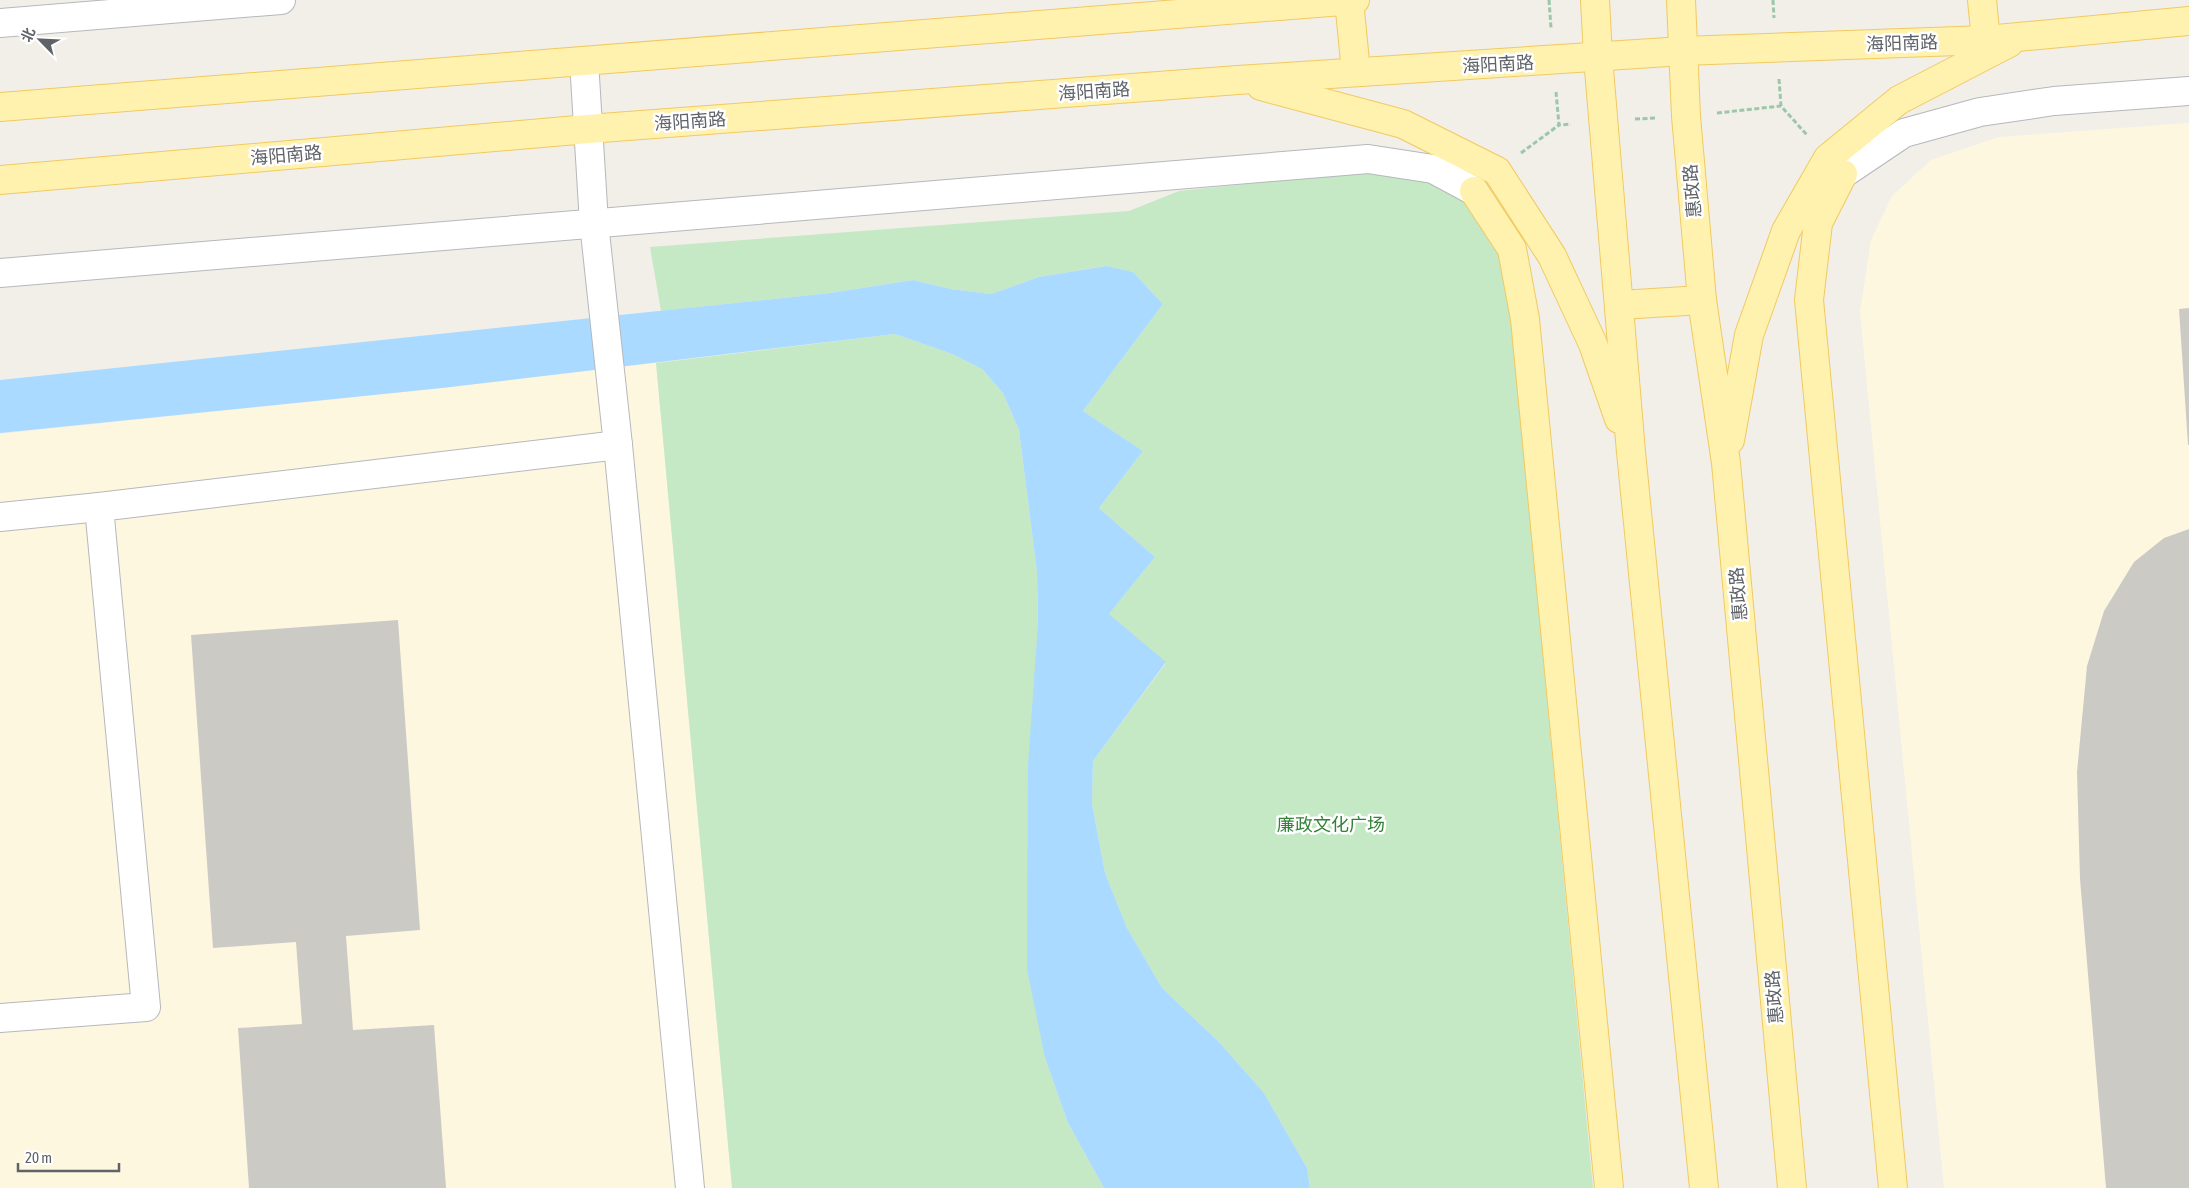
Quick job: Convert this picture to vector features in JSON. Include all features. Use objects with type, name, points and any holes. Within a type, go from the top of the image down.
[{"type":"main road","points":[[1350,0],[1356,72]]},
{"type":"main road","points":[[0,107],[1288,3],[1355,0]]},
{"type":"main road","points":[[1596,0],[1598,57],[1631,452],[1704,1188]]},
{"type":"main road","name":"惠政路","points":[[1681,0],[1686,116],[1702,300],[1726,463],[1792,1188]]},
{"type":"main road","points":[[1982,0],[1986,40]]},
{"type":"main road","name":"海阳南路","points":[[0,180],[588,129],[1238,80],[1684,51],[1986,40],[2189,22]]},
{"type":"main road","points":[[1726,463],[1749,335],[1786,231],[1828,158],[1899,100],[2020,37]]},
{"type":"main road","points":[[1238,80],[1403,124],[1497,171],[1552,256],[1592,344],[1631,452]]},
{"type":"main road","points":[[1843,174],[1818,223],[1809,300],[1893,1188]]},
{"type":"main road","points":[[1474,191],[1512,249],[1525,319],[1609,1188]]},
{"type":"main road","points":[[1620,305],[1702,300]]},
{"type":"street","points":[[0,23],[281,0]]},
{"type":"street","points":[[584,61],[594,224],[618,445],[690,1188]]},
{"type":"street","points":[[1843,174],[1904,133],[1980,112],[2054,101],[2189,91]]},
{"type":"street","points":[[0,273],[1368,159],[1433,169],[1474,191]]},
{"type":"street","points":[[0,517],[99,507],[618,445]]},
{"type":"street","points":[[0,1018],[146,1007],[99,507]]},
{"type":"shaded area","points":[[2189,123],[2189,1188],[1944,1188],[1860,312],[1871,240],[1892,196],[1931,160],[1999,137]]},
{"type":"shaded area","points":[[656,363],[732,1188],[0,1188],[0,434],[442,388]]},
{"type":"green space","name":"廉政文化广场","points":[[1399,168],[1453,186],[1497,247],[1508,286],[1593,1188],[1310,1188],[1307,1168],[1264,1093],[1220,1043],[1162,988],[1127,928],[1105,873],[1092,804],[1093,761],[1166,663],[1109,614],[1155,557],[1099,508],[1143,451],[1083,411],[1163,304],[1133,272],[1105,266],[1039,277],[991,294],[951,289],[913,280],[830,293],[661,311],[650,247],[1129,211],[1179,191]]},
{"type":"green space","points":[[895,334],[952,354],[982,369],[1003,393],[1019,430],[1037,572],[1045,1058],[1068,1123],[1104,1188],[732,1188],[656,363]]},
{"type":"water","points":[[1106,266],[1133,272],[1163,304],[1083,411],[1143,451],[1099,508],[1155,557],[1109,614],[1166,662],[1093,761],[1092,804],[1105,873],[1127,928],[1162,988],[1220,1043],[1264,1093],[1307,1168],[1310,1188],[1104,1188],[1068,1123],[1045,1058],[1027,969],[1028,766],[1038,623],[1037,572],[1019,430],[1003,393],[982,369],[952,354],[895,334],[442,388],[0,433],[0,380],[830,293],[913,280],[951,289],[991,294],[1039,277]]},
{"type":"building","points":[[2189,308],[2189,445],[2188,445],[2179,309]]},
{"type":"building","points":[[2189,529],[2189,1188],[2106,1188],[2080,879],[2077,772],[2087,666],[2104,611],[2134,562],[2164,538]]},
{"type":"building","points":[[398,620],[420,930],[346,936],[353,1030],[434,1025],[446,1188],[249,1188],[238,1028],[302,1024],[296,942],[213,948],[191,635]]}]
